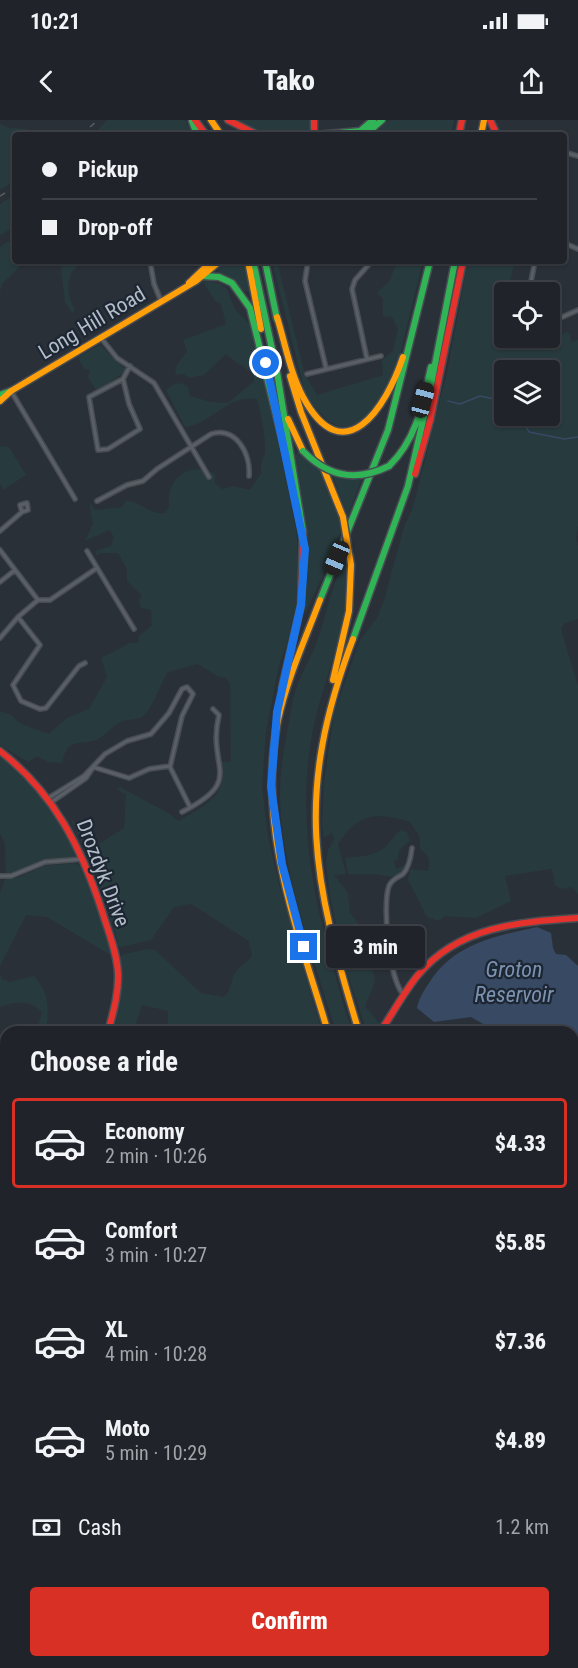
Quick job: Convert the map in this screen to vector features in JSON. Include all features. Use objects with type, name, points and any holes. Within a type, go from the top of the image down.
[{"type":"main road","points":[[193,120],[203,132]]},
{"type":"main road","points":[[228,120],[252,132]]},
{"type":"main road","points":[[362,132],[373,120]]},
{"type":"main road","points":[[363,132],[382,120]]},
{"type":"main road","name":"Long Hill Road","points":[[189,283],[204,264]]},
{"type":"main road","name":"Long Hill Road","points":[[0,395],[11,391],[101,338],[202,276],[216,264]]},
{"type":"main road","points":[[249,264],[266,363],[305,549]]},
{"type":"main road","points":[[255,264],[290,425],[303,451],[320,467],[345,476],[368,475],[389,466],[402,454],[413,434],[453,264]]},
{"type":"main road","points":[[266,264],[296,398],[343,517],[351,565],[348,611],[319,749],[314,790],[316,861],[324,912],[357,1026]]},
{"type":"main road","points":[[277,317],[296,381],[310,409],[325,424],[336,430],[346,432],[360,429],[380,411],[393,386],[428,264]]},
{"type":"main road","points":[[271,787],[276,733],[288,683],[388,430],[428,264]]},
{"type":"main road","points":[[391,540],[418,448],[453,264]]},
{"type":"main road","points":[[327,710],[340,670],[402,515],[426,439],[462,264]]},
{"type":"main road","points":[[202,276],[223,277],[242,293],[254,316],[266,363]]},
{"type":"main road","points":[[277,372],[305,549],[301,605],[277,712],[271,787],[273,814],[282,864],[326,1026]]},
{"type":"main road","name":"Long Hill Road","points":[[0,401],[11,391]]},
{"type":"main road","name":"Drozdyk Drive","points":[[0,751],[24,769],[52,799],[70,828],[84,859],[117,962],[118,988],[109,1026]]},
{"type":"main road","points":[[384,1026],[404,995],[435,957],[471,934],[505,924],[578,918]]},
{"type":"street","points":[[150,264],[153,281],[161,301]]},
{"type":"street","points":[[308,264],[305,281],[326,368]]},
{"type":"street","points":[[367,359],[352,290],[355,280],[369,264]]},
{"type":"street","points":[[531,282],[534,264]]},
{"type":"street","points":[[560,318],[578,310]]},
{"type":"street","points":[[101,338],[114,355],[154,383],[209,477]]},
{"type":"street","points":[[307,374],[381,356]]},
{"type":"street","points":[[123,379],[129,404],[140,429],[108,449],[98,450],[88,397],[123,379],[130,366]]},
{"type":"street","points":[[11,391],[75,500]]},
{"type":"street","points":[[97,501],[127,485],[143,481],[161,465],[192,448],[211,434],[230,433],[236,438],[248,460],[249,476]]},
{"type":"street","points":[[0,531],[22,512]]},
{"type":"street","points":[[0,550],[38,600],[45,602],[58,596],[97,568]]},
{"type":"street","points":[[87,551],[134,629]]},
{"type":"street","points":[[0,582],[15,570]]},
{"type":"street","points":[[0,638],[18,617],[38,600]]},
{"type":"street","points":[[18,617],[40,645],[13,685],[21,701],[40,709],[46,708],[80,666],[85,663]]},
{"type":"street","points":[[52,799],[86,778],[105,754],[122,744],[151,734],[170,713],[182,688],[187,687],[193,694],[183,714],[170,766],[190,807]]},
{"type":"street","points":[[182,812],[207,798],[217,787],[221,772],[215,735],[219,715],[213,709]]},
{"type":"street","points":[[93,767],[108,774],[119,773],[130,777],[152,768],[170,766]]},
{"type":"street","points":[[404,995],[400,992],[393,967],[386,912],[389,887],[406,870],[412,848]]},
{"type":"street","points":[[0,876],[11,876],[45,862],[84,859]]},
{"type":"green space","points":[[107,120],[185,120],[191,132],[96,132]]},
{"type":"green space","points":[[233,120],[309,120],[310,129],[306,132],[254,132]]},
{"type":"green space","points":[[389,120],[454,120],[452,132],[376,132]]},
{"type":"green space","points":[[0,124],[9,128],[28,129],[28,132],[12,132],[12,183],[0,190]]},
{"type":"green space","points":[[12,197],[12,229],[0,235],[0,204]]},
{"type":"green space","points":[[12,239],[12,264],[22,264],[2,284],[0,292],[0,247]]},
{"type":"green space","points":[[60,264],[79,264],[73,271],[68,283],[75,310],[72,313],[65,302]]},
{"type":"green space","points":[[224,264],[245,264],[250,292],[242,289],[218,270]]},
{"type":"green space","points":[[273,264],[278,264],[305,375],[317,395],[383,375],[382,360],[393,351],[398,329],[392,317],[383,316],[383,299],[377,293],[390,280],[396,264],[422,264],[396,371],[380,407],[362,425],[338,426],[328,421],[312,404],[305,392]]},
{"type":"green space","points":[[467,264],[514,264],[510,282],[494,282],[494,348],[560,348],[560,336],[566,332],[570,334],[571,342],[578,340],[578,527],[576,537],[578,619],[565,623],[561,629],[578,686],[578,894],[572,887],[561,889],[555,885],[552,869],[505,876],[511,901],[476,918],[446,916],[438,921],[427,917],[408,880],[410,869],[428,871],[429,864],[427,856],[420,849],[420,837],[410,822],[377,816],[361,821],[353,826],[338,844],[346,874],[334,875],[348,893],[350,913],[368,936],[377,957],[372,966],[375,982],[365,1006],[380,1024],[379,1026],[365,1026],[347,972],[330,897],[326,862],[328,850],[334,839],[332,833],[324,838],[322,827],[324,782],[334,713],[360,640],[377,618],[384,600],[404,527],[413,507],[447,372]]},
{"type":"green space","points":[[203,282],[221,284],[227,289],[235,309],[250,325],[276,429],[297,535],[296,606],[287,644],[279,665],[266,732],[262,787],[268,836],[279,884],[320,1026],[168,1026],[168,1011],[142,1005],[135,1026],[115,1026],[121,996],[121,955],[147,949],[155,950],[201,993],[224,997],[237,970],[252,956],[249,941],[191,904],[174,907],[151,940],[121,947],[117,945],[118,942],[93,865],[72,822],[73,820],[88,847],[94,847],[124,828],[126,795],[117,789],[120,787],[170,814],[178,821],[197,811],[212,799],[222,783],[221,762],[231,762],[230,684],[226,678],[219,677],[198,664],[168,672],[145,714],[140,718],[119,723],[96,740],[70,746],[62,763],[48,762],[37,756],[28,762],[0,745],[0,711],[11,715],[21,724],[49,734],[67,718],[89,709],[107,677],[101,658],[130,643],[138,643],[139,636],[152,625],[151,610],[141,608],[139,600],[142,596],[127,581],[127,569],[118,553],[100,553],[95,556],[97,550],[111,546],[114,537],[109,530],[85,541],[93,524],[89,501],[95,510],[122,507],[126,501],[154,512],[165,513],[169,507],[171,488],[181,475],[188,471],[206,470],[215,474],[215,484],[223,489],[233,486],[250,490],[262,472],[265,441],[257,399],[237,401],[195,425],[185,427],[166,390],[179,383],[188,387],[190,396],[211,402],[228,403],[254,381],[254,375],[226,354],[204,375],[189,378],[183,374],[175,375],[177,365],[187,351],[183,340],[226,324],[221,304],[215,301]]},
{"type":"green space","points":[[100,345],[126,370],[105,387],[96,390],[88,378],[90,370],[84,369],[78,357]]},
{"type":"green space","points":[[0,446],[9,447],[26,475],[3,490],[0,483]]},
{"type":"green space","points":[[299,450],[323,472],[342,528],[335,549],[306,612],[303,611],[307,571],[306,533],[295,456]]},
{"type":"green space","points":[[333,476],[361,480],[348,517]]},
{"type":"green space","points":[[345,561],[346,597],[339,637],[310,744],[306,808],[317,904],[351,1026],[334,1026],[309,945],[286,852],[280,794],[282,760],[294,696],[317,641]]},
{"type":"green space","points":[[0,757],[17,767],[42,792],[64,821],[73,841],[76,856],[68,859],[42,860],[6,875],[5,844],[0,833]]},
{"type":"green space","points":[[401,830],[407,832],[410,841],[399,850],[398,859],[394,861],[396,869],[405,865],[401,874],[392,877],[348,874],[345,858],[378,852]]},
{"type":"green space","points":[[74,863],[85,868],[112,956],[47,917],[26,915],[0,966],[0,893],[5,879],[17,878],[44,866]]},
{"type":"green space","points":[[0,974],[2,979],[10,982],[34,976],[46,996],[47,1026],[38,1026],[42,1012],[33,1005],[17,1003],[0,1007]]},
{"type":"water","name":"Groton Reservoir","points":[[537,927],[551,933],[556,954],[566,955],[578,966],[578,1026],[487,1026],[471,1017],[434,1022],[417,1008],[429,983],[450,959],[476,944]]},
{"type":"waterway","points":[[448,401],[460,404],[480,396],[494,399]]},
{"type":"waterway","points":[[526,426],[529,432],[564,439],[578,437]]},
{"type":"railway","points":[[84,132],[98,120]]},
{"type":"railway","points":[[0,196],[12,189]]},
{"type":"traffic: fast","points":[[359,132],[373,120]]},
{"type":"traffic: fast","points":[[368,132],[382,120]]},
{"type":"traffic: fast","points":[[192,121],[196,132]]},
{"type":"traffic: fast","points":[[350,132],[361,131]]},
{"type":"traffic: fast","points":[[254,264],[277,372],[303,532]]},
{"type":"traffic: fast","points":[[266,264],[277,319]]},
{"type":"traffic: fast","points":[[320,600],[388,430],[429,264]]},
{"type":"traffic: fast","points":[[353,639],[408,486],[430,390],[454,264]]},
{"type":"traffic: fast","points":[[202,276],[219,277],[232,283],[250,308],[289,467]]},
{"type":"traffic: fast","points":[[389,466],[406,444],[418,420],[431,367]]},
{"type":"traffic: fast","points":[[0,395],[11,391]]},
{"type":"traffic: fast","points":[[303,451],[322,467],[343,474],[366,474],[389,466]]},
{"type":"traffic: slow","points":[[211,120],[219,132]]},
{"type":"traffic: slow","points":[[482,132],[484,120]]},
{"type":"traffic: slow","points":[[189,283],[209,264]]},
{"type":"traffic: slow","points":[[0,401],[11,391],[196,281],[216,264]]},
{"type":"traffic: slow","points":[[249,264],[261,329]]},
{"type":"traffic: slow","points":[[277,317],[291,368],[303,397],[318,419],[334,430],[348,431],[362,425],[375,412],[396,376],[403,357]]},
{"type":"traffic: slow","points":[[290,376],[301,412],[343,517]]},
{"type":"traffic: slow","points":[[288,419],[303,451]]},
{"type":"traffic: slow","points":[[343,517],[351,565]]},
{"type":"traffic: slow","points":[[333,680],[349,611],[351,565]]},
{"type":"traffic: slow","points":[[320,600],[291,675],[278,720],[273,760],[272,800],[276,839],[293,917],[326,1026]]},
{"type":"traffic: slow","points":[[353,639],[334,694],[322,744],[317,791],[316,836],[321,881],[330,927],[357,1026]]},
{"type":"traffic: jam","points":[[195,120],[204,132]]},
{"type":"traffic: jam","points":[[228,120],[252,132]]},
{"type":"traffic: jam","points":[[314,120],[314,132]]},
{"type":"traffic: jam","points":[[460,132],[462,120]]},
{"type":"traffic: jam","points":[[490,120],[496,132]]},
{"type":"traffic: jam","points":[[415,474],[430,421],[462,264]]},
{"type":"traffic: jam","points":[[282,688],[301,605],[303,532]]},
{"type":"traffic: jam","points":[[0,751],[19,767],[50,803],[75,843],[94,887],[117,965],[117,995],[110,1026]]},
{"type":"traffic: jam","points":[[384,1026],[418,975],[452,946],[471,936],[512,925],[578,918]]},
{"type":"route","points":[[266,363],[305,549],[301,605],[277,712],[271,787],[274,824],[282,864],[304,947]]}]
